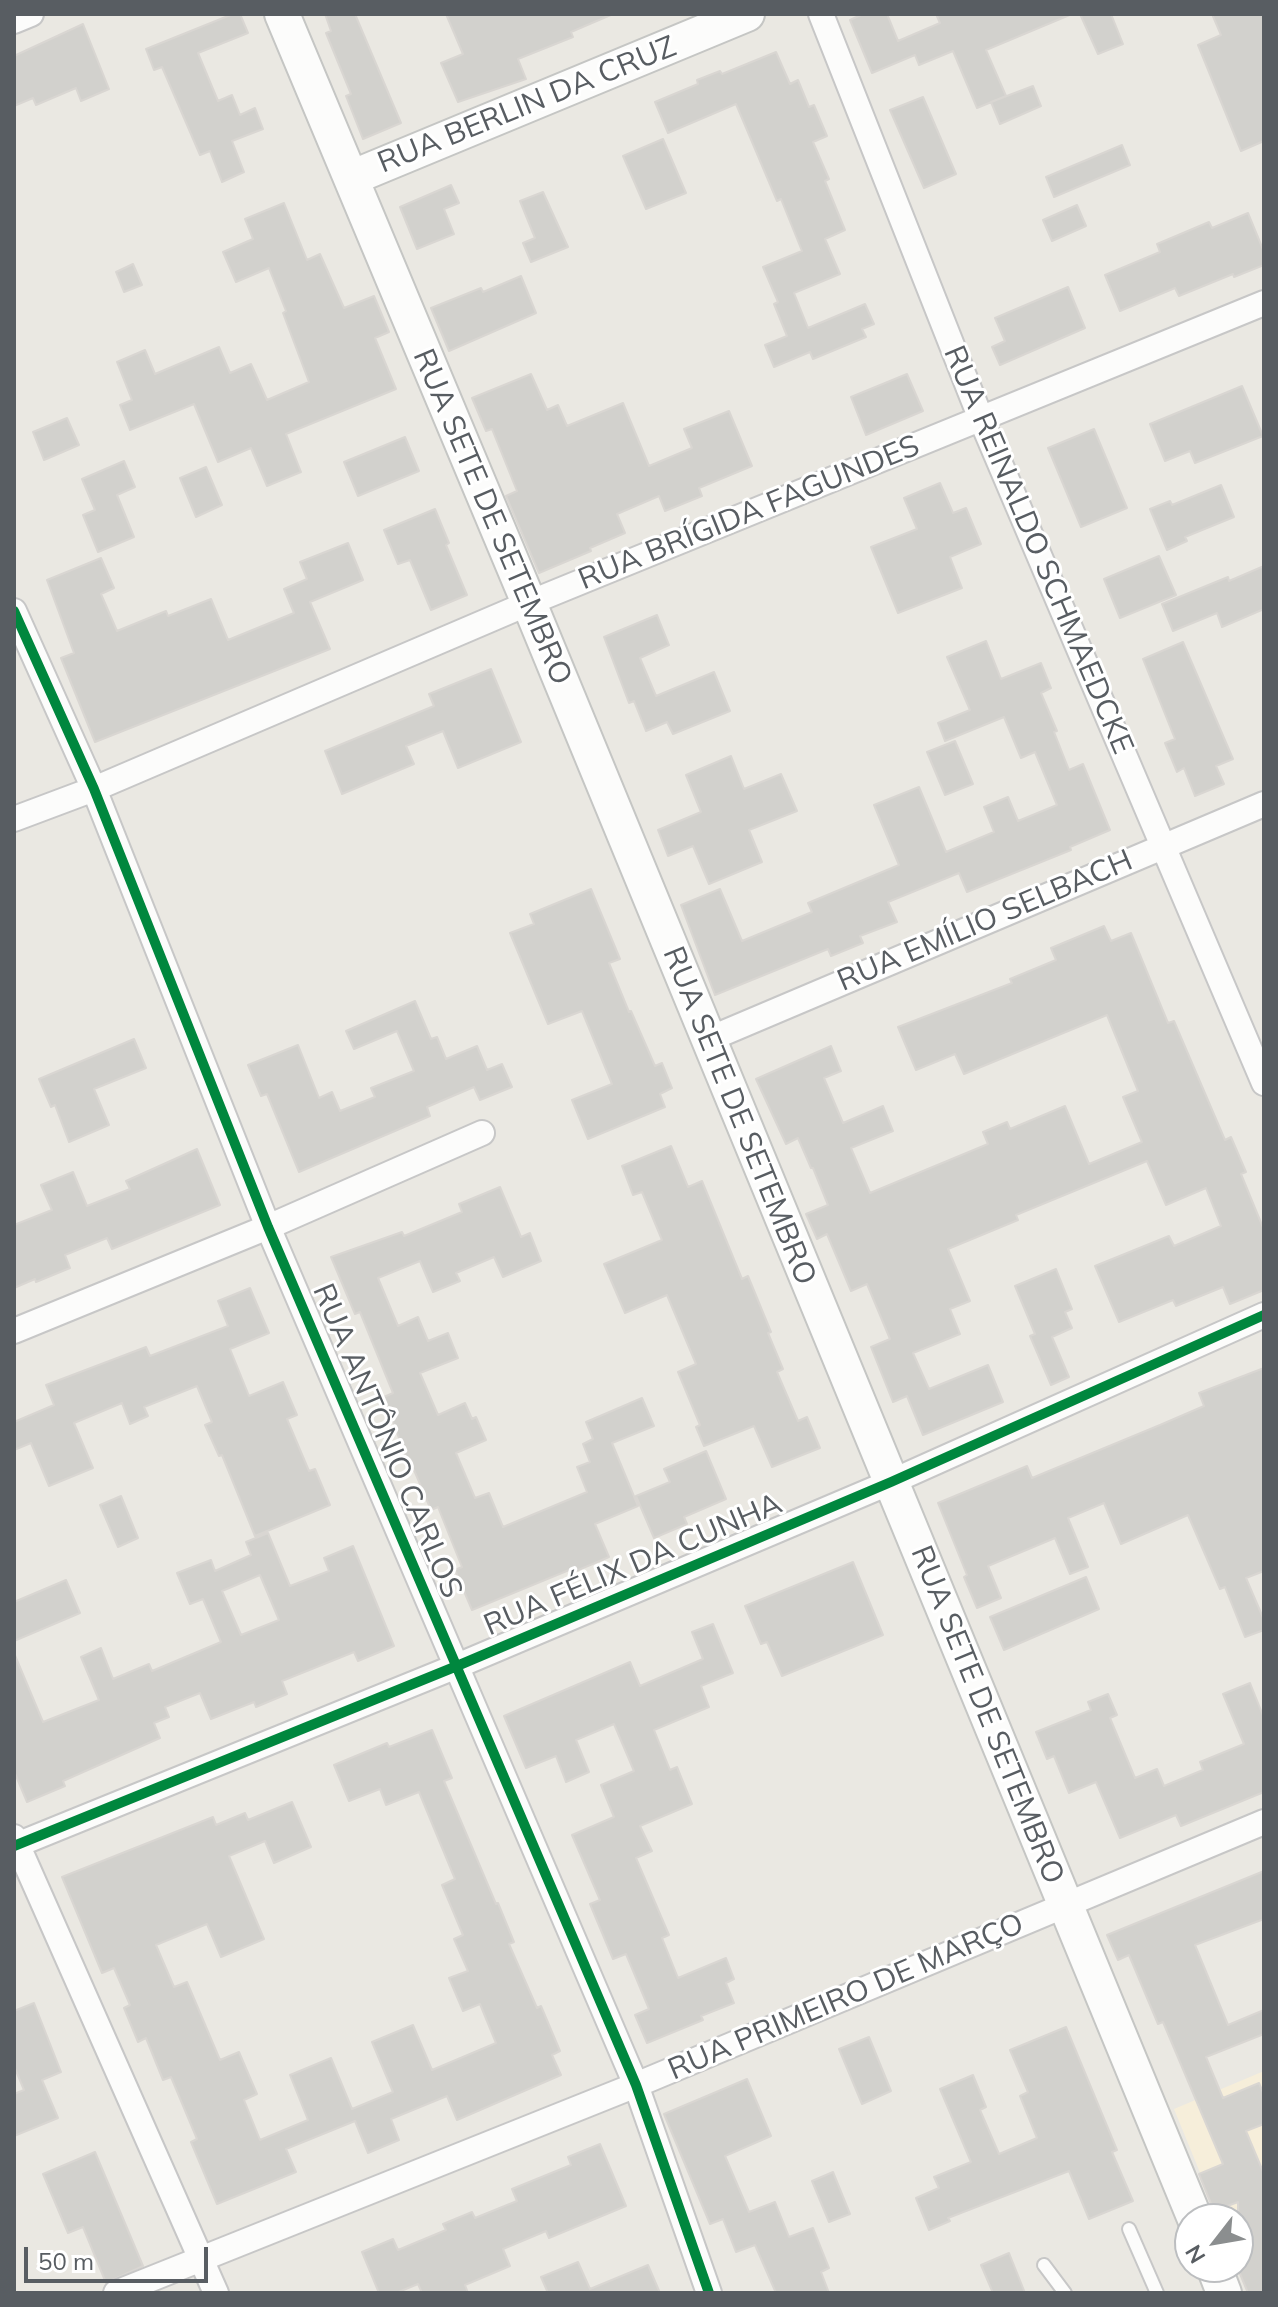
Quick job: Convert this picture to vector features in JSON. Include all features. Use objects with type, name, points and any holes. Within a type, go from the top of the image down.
[{"type":"main road","name":"RUA SETE DE SETEMBRO","points":[[282,14],[529,603],[1188,2203]]},
{"type":"main road","name":"RUA BERLIN DA CRUZ","points":[[351,178],[747,14]]},
{"type":"street","points":[[14,21],[31,14]]},
{"type":"street","name":"RUA REINALDO SCHMAEDCKE","points":[[821,14],[981,419],[1264,1083]]},
{"type":"street","name":"RUA BRÍGIDA FAGUNDES","points":[[14,819],[94,789],[529,603],[1264,303]]},
{"type":"street","name":"RUA ANTÔNIO CARLOS","points":[[14,611],[94,789],[268,1227],[636,2085],[709,2293]]},
{"type":"street","name":"RUA EMÍLIO SELBACH","points":[[707,1040],[1264,804]]},
{"type":"street","points":[[14,1331],[268,1227],[482,1133]]},
{"type":"street","name":"RUA FÉLIX DA CUNHA","points":[[15,1842],[457,1666],[891,1482],[1264,1315]]},
{"type":"street","name":"RUA PRIMEIRO DE MARÇO","points":[[116,2293],[636,2085],[1264,1822]]},
{"type":"street","points":[[15,1842],[216,2293]]},
{"type":"lane","points":[[1129,2229],[1157,2293]]},
{"type":"lane","points":[[1044,2265],[1065,2293]]},
{"type":"shaded area","points":[[1264,2071],[1264,2293],[1254,2265],[1254,2203],[1212,2203],[1174,2109]]},
{"type":"building","points":[[233,14],[240,14],[248,33],[198,53],[218,101],[232,95],[240,115],[255,108],[263,129],[232,141],[244,172],[222,182],[210,151],[200,155],[162,67],[154,70],[146,49]]},
{"type":"building","points":[[325,14],[355,14],[401,123],[363,139],[346,96],[351,94],[326,33],[331,31]]},
{"type":"building","points":[[446,14],[613,14],[571,32],[573,37],[518,59],[526,79],[458,102],[441,63],[463,54]]},
{"type":"building","points":[[863,14],[887,14],[898,41],[940,23],[936,14],[1072,14],[986,50],[1006,96],[977,108],[953,51],[919,65],[915,55],[872,73],[850,20]]},
{"type":"building","points":[[1080,14],[1111,14],[1123,44],[1098,54]]},
{"type":"building","points":[[1212,14],[1264,14],[1264,141],[1241,151],[1198,45],[1221,35]]},
{"type":"building","points":[[83,24],[109,89],[81,101],[76,88],[36,105],[33,98],[14,106],[14,56]]},
{"type":"building","points":[[776,52],[790,84],[798,80],[809,107],[814,105],[827,136],[813,142],[845,230],[825,239],[840,274],[794,293],[808,328],[865,304],[874,324],[862,329],[866,337],[813,359],[810,352],[774,367],[765,345],[787,336],[774,304],[778,302],[763,267],[802,251],[781,199],[777,201],[736,104],[668,133],[655,102],[698,84],[697,80],[720,71],[722,74]]},
{"type":"building","points":[[1033,86],[1041,106],[1000,124],[991,102]]},
{"type":"building","points":[[923,97],[956,174],[924,188],[890,110]]},
{"type":"building","points":[[663,139],[686,193],[646,209],[623,156]]},
{"type":"building","points":[[1122,145],[1130,165],[1054,197],[1046,177]]},
{"type":"building","points":[[451,185],[459,203],[444,209],[454,234],[417,249],[400,207]]},
{"type":"building","points":[[543,192],[568,247],[531,262],[523,243],[535,238],[520,201]]},
{"type":"building","points":[[284,203],[307,260],[320,254],[344,308],[374,296],[389,332],[375,338],[396,389],[286,434],[301,472],[267,486],[251,448],[218,462],[194,404],[130,430],[120,405],[132,400],[117,362],[145,350],[155,374],[219,347],[230,373],[251,364],[267,400],[309,382],[269,268],[236,282],[223,252],[253,239],[245,219]]},
{"type":"building","points":[[1077,205],[1086,226],[1052,241],[1043,220]]},
{"type":"building","points":[[1248,213],[1264,252],[1264,265],[1179,296],[1175,288],[1120,311],[1105,275],[1160,252],[1157,244],[1209,222],[1212,228]]},
{"type":"building","points":[[133,264],[142,285],[124,292],[116,272]]},
{"type":"building","points":[[521,276],[536,313],[449,351],[431,308]]},
{"type":"building","points":[[1068,287],[1085,328],[1000,365],[992,347],[1005,341],[995,318]]},
{"type":"building","points":[[531,374],[547,410],[558,405],[567,426],[623,403],[649,466],[692,448],[684,429],[729,411],[752,466],[699,488],[702,496],[665,511],[659,496],[617,514],[625,533],[539,573],[506,496],[517,491],[492,429],[486,431],[472,398]]},
{"type":"building","points":[[907,374],[923,411],[866,435],[851,397]]},
{"type":"building","points":[[1242,386],[1263,436],[1195,463],[1190,451],[1165,461],[1150,424]]},
{"type":"building","points":[[67,418],[79,445],[44,460],[33,432]]},
{"type":"building","points":[[1094,429],[1127,508],[1081,527],[1048,448]]},
{"type":"building","points":[[405,437],[419,471],[358,496],[344,462]]},
{"type":"building","points":[[124,461],[135,487],[117,495],[134,537],[98,552],[83,515],[95,510],[82,479]]},
{"type":"building","points":[[206,467],[222,505],[196,517],[180,478]]},
{"type":"building","points":[[940,483],[953,513],[966,508],[981,544],[950,557],[962,588],[898,613],[871,547],[917,529],[904,498]]},
{"type":"building","points":[[1221,485],[1234,517],[1185,537],[1187,541],[1167,550],[1150,509],[1170,501],[1172,505]]},
{"type":"building","points":[[435,509],[467,595],[431,610],[410,560],[398,564],[384,530]]},
{"type":"building","points":[[348,543],[363,580],[310,602],[330,649],[95,742],[61,658],[74,653],[47,580],[101,558],[114,588],[101,594],[117,631],[166,611],[168,616],[211,599],[228,640],[294,613],[284,589],[307,579],[300,562]]},
{"type":"building","points":[[1159,556],[1176,595],[1120,618],[1104,579]]},
{"type":"building","points":[[1264,566],[1264,609],[1222,627],[1217,613],[1173,631],[1162,604]]},
{"type":"building","points":[[657,615],[669,645],[640,658],[656,696],[714,672],[730,711],[673,734],[667,722],[646,731],[634,701],[629,703],[604,637]]},
{"type":"building","points":[[986,641],[1001,679],[1041,663],[1051,688],[1041,693],[1069,770],[1083,764],[1110,830],[1070,847],[1071,850],[967,892],[959,873],[888,902],[897,922],[860,936],[863,943],[831,956],[828,949],[715,995],[681,905],[720,889],[742,941],[812,912],[808,903],[899,865],[874,805],[919,787],[946,852],[994,832],[984,807],[1008,797],[1018,821],[1057,805],[1035,752],[1021,758],[1004,717],[945,741],[938,723],[970,710],[947,657]]},
{"type":"building","points":[[1183,642],[1233,759],[1216,766],[1224,784],[1195,796],[1184,768],[1177,772],[1165,743],[1175,739],[1143,659]]},
{"type":"building","points":[[491,669],[521,742],[458,768],[443,731],[406,746],[414,764],[342,794],[325,751],[434,706],[429,694]]},
{"type":"building","points":[[955,741],[973,784],[945,795],[927,752]]},
{"type":"building","points":[[731,756],[744,789],[781,774],[797,811],[749,830],[762,862],[709,884],[693,846],[668,856],[658,830],[701,812],[686,775]]},
{"type":"building","points":[[591,889],[620,959],[609,963],[655,1066],[662,1063],[672,1088],[660,1094],[665,1107],[588,1139],[572,1100],[612,1084],[582,1011],[548,1024],[510,933],[534,924],[530,914]]},
{"type":"building","points":[[1104,926],[1111,941],[1131,933],[1168,1023],[1174,1021],[1225,1140],[1231,1137],[1246,1172],[1241,1174],[1264,1230],[1264,1290],[1230,1304],[1223,1287],[1176,1306],[1173,1300],[1119,1322],[1095,1266],[1169,1236],[1174,1246],[1221,1226],[1206,1188],[1166,1205],[1147,1161],[1016,1215],[1018,1220],[948,1249],[970,1301],[950,1309],[960,1334],[913,1353],[929,1389],[988,1365],[1003,1402],[923,1435],[907,1396],[893,1402],[871,1347],[890,1339],[867,1284],[851,1291],[827,1234],[817,1239],[806,1214],[828,1205],[813,1168],[798,1138],[786,1144],[756,1079],[831,1046],[841,1071],[824,1078],[843,1123],[883,1106],[893,1131],[851,1148],[870,1193],[988,1144],[983,1132],[1007,1122],[1010,1129],[1065,1106],[1089,1164],[1142,1142],[1123,1097],[1138,1091],[1107,1015],[964,1074],[955,1054],[916,1070],[898,1027],[1012,983],[1010,979],[1056,960],[1051,948]]},
{"type":"building","points":[[415,1001],[431,1039],[437,1037],[446,1059],[477,1046],[487,1070],[502,1064],[512,1087],[480,1100],[474,1087],[427,1107],[430,1116],[299,1172],[267,1094],[261,1096],[248,1065],[298,1045],[319,1098],[332,1092],[340,1111],[375,1097],[371,1088],[414,1071],[397,1031],[354,1049],[346,1031]]},
{"type":"building","points":[[134,1039],[146,1068],[94,1089],[109,1125],[69,1142],[55,1105],[51,1107],[39,1079]]},
{"type":"building","points":[[671,1146],[688,1187],[702,1181],[742,1279],[748,1276],[771,1332],[768,1333],[783,1369],[777,1372],[798,1421],[807,1417],[820,1448],[772,1467],[754,1426],[704,1446],[696,1427],[700,1425],[678,1372],[696,1364],[667,1295],[625,1313],[604,1264],[662,1240],[642,1192],[633,1195],[622,1166]]},
{"type":"building","points":[[197,1149],[220,1205],[112,1249],[107,1238],[65,1255],[70,1268],[14,1288],[14,1225],[52,1210],[41,1185],[73,1172],[87,1206],[130,1189],[126,1181]]},
{"type":"building","points":[[500,1187],[521,1237],[530,1233],[541,1261],[503,1277],[494,1257],[456,1273],[460,1281],[433,1292],[420,1261],[378,1278],[398,1326],[418,1317],[428,1341],[448,1333],[458,1358],[420,1373],[438,1415],[465,1403],[472,1419],[476,1417],[486,1440],[456,1453],[475,1498],[489,1493],[503,1527],[587,1492],[577,1467],[590,1462],[583,1444],[593,1439],[586,1422],[642,1398],[654,1426],[612,1443],[638,1506],[595,1524],[609,1557],[472,1610],[455,1570],[462,1567],[438,1507],[431,1510],[414,1470],[411,1471],[384,1397],[393,1393],[360,1312],[355,1314],[331,1257],[402,1232],[404,1236],[462,1212],[459,1204]]},
{"type":"building","points":[[1056,1269],[1072,1309],[1065,1312],[1072,1328],[1052,1337],[1069,1377],[1051,1385],[1030,1336],[1035,1334],[1015,1286]]},
{"type":"building","points":[[250,1288],[269,1333],[230,1349],[249,1396],[283,1382],[297,1415],[287,1419],[309,1471],[315,1469],[330,1505],[255,1536],[222,1455],[219,1456],[205,1425],[212,1422],[197,1386],[144,1407],[148,1416],[130,1424],[122,1403],[74,1423],[93,1468],[49,1486],[31,1443],[14,1450],[14,1422],[54,1405],[46,1385],[146,1347],[150,1356],[228,1326],[218,1301]]},
{"type":"building","points":[[1264,1368],[1264,1571],[1246,1578],[1264,1620],[1264,1630],[1245,1637],[1225,1587],[1220,1589],[1188,1515],[1121,1544],[1104,1503],[1068,1518],[1088,1567],[1070,1574],[1055,1538],[988,1566],[1001,1598],[977,1608],[938,1503],[1027,1466],[1032,1478],[1160,1425],[1204,1406],[1199,1393]]},
{"type":"building","points":[[706,1451],[726,1499],[684,1517],[687,1524],[654,1538],[636,1496],[670,1482],[664,1469]]},
{"type":"building","points":[[121,1496],[138,1538],[118,1547],[100,1505]]},
{"type":"building","points":[[268,1533],[290,1586],[329,1571],[324,1558],[353,1546],[394,1646],[358,1661],[354,1652],[282,1681],[287,1694],[256,1707],[254,1702],[211,1719],[200,1693],[165,1707],[169,1717],[154,1723],[160,1738],[63,1781],[65,1786],[27,1802],[14,1771],[14,1653],[43,1722],[99,1700],[81,1657],[101,1648],[113,1679],[149,1664],[152,1671],[221,1642],[203,1599],[190,1604],[177,1573],[211,1560],[215,1571],[251,1555],[246,1542]],"holes":[[[260,1575],[279,1620],[241,1635],[222,1591]]]},
{"type":"building","points":[[853,1562],[883,1635],[782,1676],[767,1642],[761,1644],[745,1606]]},
{"type":"building","points":[[1086,1577],[1099,1609],[1004,1650],[990,1617]]},
{"type":"building","points":[[66,1580],[80,1613],[14,1641],[14,1602]]},
{"type":"building","points":[[713,1624],[733,1673],[701,1686],[709,1707],[654,1730],[670,1770],[677,1767],[692,1804],[640,1826],[652,1851],[636,1858],[669,1935],[662,1938],[678,1978],[726,1958],[734,1979],[726,1983],[734,2003],[701,2016],[703,2020],[647,2043],[635,2015],[649,2009],[626,1954],[613,1959],[590,1904],[600,1900],[572,1835],[614,1817],[601,1785],[634,1771],[614,1724],[576,1740],[589,1772],[566,1782],[556,1756],[526,1768],[504,1716],[630,1662],[640,1686],[703,1659],[692,1632]]},
{"type":"building","points":[[1250,1683],[1264,1718],[1264,1792],[1181,1826],[1176,1815],[1120,1838],[1096,1782],[1069,1793],[1054,1756],[1047,1759],[1036,1732],[1091,1710],[1088,1702],[1108,1694],[1117,1715],[1110,1718],[1135,1778],[1157,1769],[1164,1786],[1203,1770],[1200,1762],[1244,1744],[1223,1694]]},
{"type":"building","points":[[432,1730],[452,1778],[444,1781],[514,1942],[509,1944],[560,2051],[552,2055],[561,2075],[457,2120],[447,2096],[391,2119],[399,2140],[368,2153],[355,2121],[286,2149],[296,2172],[217,2204],[191,2142],[197,2139],[171,2077],[163,2080],[146,2038],[138,2042],[124,2008],[130,2005],[114,1968],[102,1973],[62,1877],[213,1817],[216,1825],[245,1813],[248,1820],[292,1802],[311,1847],[274,1863],[265,1841],[229,1856],[264,1939],[221,1957],[207,1924],[156,1945],[174,1987],[187,1982],[220,2060],[239,2052],[257,2094],[244,2100],[260,2140],[308,2120],[290,2075],[331,2058],[352,2109],[393,2092],[372,2042],[413,2025],[432,2070],[496,2043],[480,2004],[463,2011],[449,1978],[468,1971],[454,1939],[463,1935],[442,1885],[455,1879],[419,1792],[386,1805],[380,1789],[349,1801],[334,1765],[387,1743],[389,1747]]},
{"type":"building","points":[[1264,1871],[1264,1919],[1195,1945],[1228,2025],[1264,2010],[1264,2034],[1206,2057],[1223,2098],[1259,2083],[1264,2095],[1264,2124],[1246,2131],[1264,2174],[1264,2293],[1248,2293],[1244,2283],[1254,2283],[1254,2203],[1211,2203],[1199,2174],[1223,2164],[1163,2022],[1158,2024],[1129,1955],[1118,1960],[1107,1935]]},
{"type":"building","points":[[34,2003],[61,2072],[42,2080],[58,2118],[14,2136],[14,2094],[24,2090],[14,2066],[14,2011]]},
{"type":"building","points":[[1066,2027],[1117,2150],[1112,2152],[1133,2201],[1089,2219],[1069,2171],[948,2218],[950,2221],[929,2230],[916,2198],[939,2188],[934,2177],[971,2162],[940,2089],[973,2075],[986,2107],[980,2110],[999,2154],[1037,2138],[1020,2096],[1028,2092],[1010,2050]]},
{"type":"building","points":[[869,2037],[891,2091],[862,2104],[839,2049]]},
{"type":"building","points":[[747,2079],[771,2136],[725,2156],[749,2212],[775,2202],[789,2237],[813,2228],[829,2268],[821,2272],[829,2293],[776,2293],[755,2245],[736,2252],[723,2219],[710,2224],[664,2114]]},
{"type":"building","points":[[600,2144],[626,2206],[549,2238],[546,2231],[503,2249],[510,2266],[465,2285],[468,2293],[422,2293],[418,2284],[396,2293],[379,2293],[362,2252],[393,2239],[398,2250],[446,2230],[443,2224],[472,2212],[475,2218],[517,2201],[512,2189],[571,2165],[568,2157]]},
{"type":"building","points":[[95,2152],[143,2266],[106,2283],[83,2227],[68,2233],[43,2174]]},
{"type":"building","points":[[833,2172],[850,2214],[829,2222],[812,2181]]},
{"type":"building","points":[[1009,2253],[1025,2293],[993,2293],[981,2265]]},
{"type":"building","points":[[578,2262],[590,2289],[648,2265],[660,2293],[548,2293],[541,2277]]},
{"type":"cycle path","points":[[14,611],[94,789],[268,1227],[636,2085],[709,2293]]},
{"type":"cycle path","points":[[14,1846],[457,1666],[891,1482],[1264,1315]]}]
